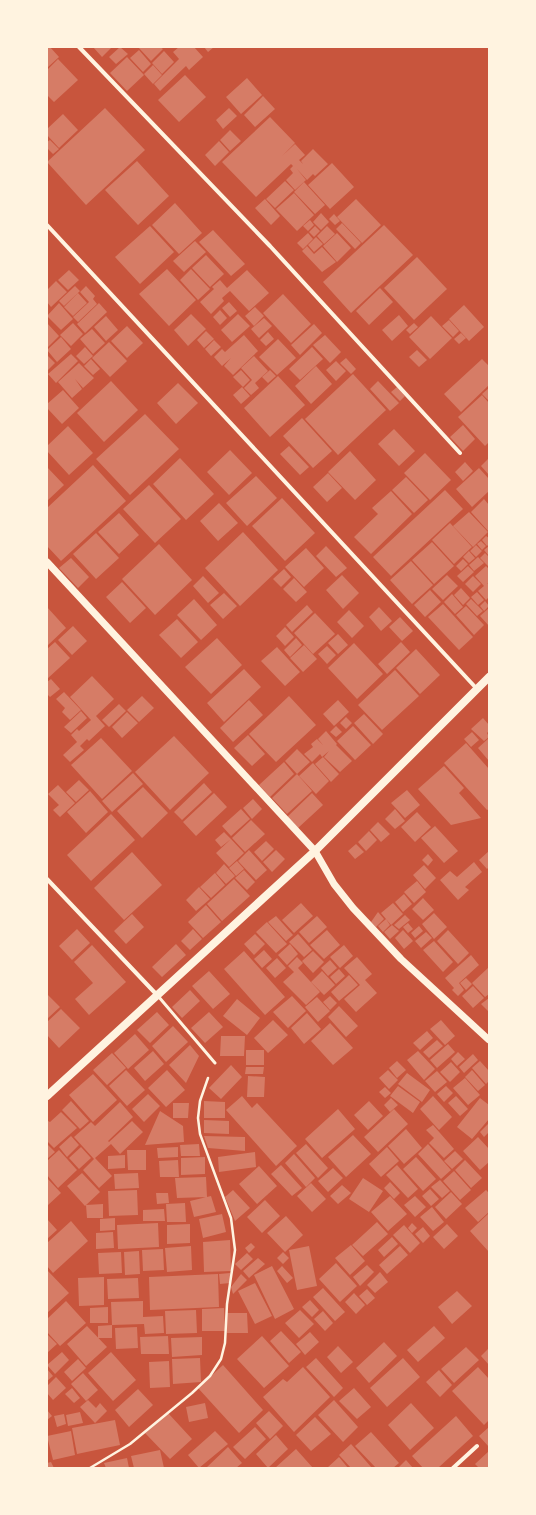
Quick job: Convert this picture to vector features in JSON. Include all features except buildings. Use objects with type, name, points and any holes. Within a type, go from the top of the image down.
[{"type":"main road","points":[[47,1096],[315,851],[489,677]]},
{"type":"street","points":[[79,47],[270,246],[460,453]]},
{"type":"street","points":[[47,225],[477,689]]},
{"type":"street","points":[[47,562],[315,851],[334,884],[353,908],[401,959],[489,1040]]},
{"type":"street","points":[[47,879],[157,995]]},
{"type":"street","points":[[453,1468],[477,1446]]},
{"type":"lane","points":[[157,995],[215,1063]]},
{"type":"path","points":[[90,1468],[130,1444],[192,1393],[210,1376],[221,1359],[225,1343],[227,1304],[235,1250],[231,1218],[200,1134],[198,1118],[203,1090],[215,1063]]}]
